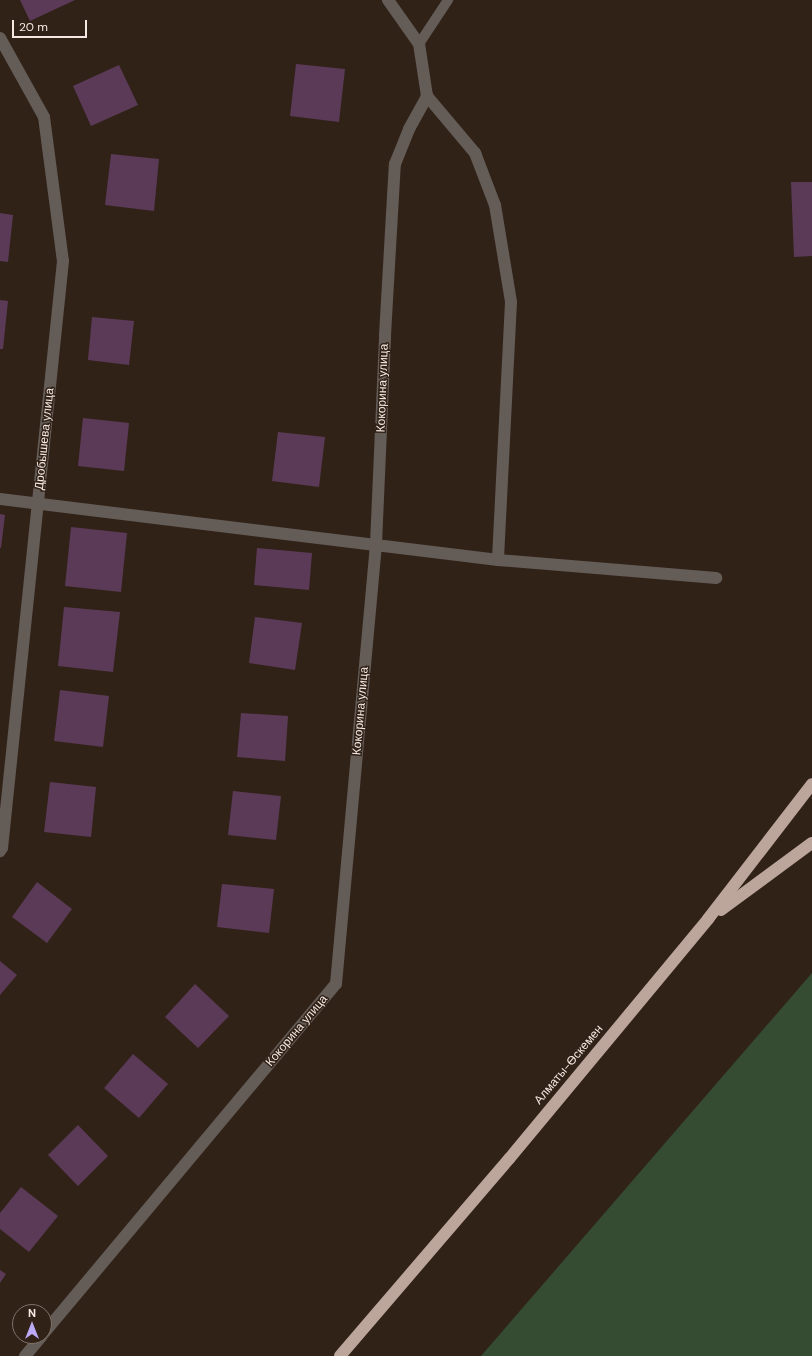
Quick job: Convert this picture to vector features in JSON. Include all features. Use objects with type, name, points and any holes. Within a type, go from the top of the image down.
[{"type":"highway","name":"Алматы-Өскемен","points":[[340,1356],[509,1159],[708,919],[812,784]]},
{"type":"highway","points":[[708,919],[812,843]]},
{"type":"street","points":[[388,0],[419,44],[427,96],[475,153],[495,205],[511,302],[498,560]]},
{"type":"street","name":"Дробышева улица","points":[[0,38],[44,117],[63,260],[2,848],[0,851]]},
{"type":"street","name":"Кокорина улица","points":[[52,1323],[336,984],[376,544],[385,335],[395,164],[409,129],[427,96]]},
{"type":"street","points":[[0,499],[498,560],[716,578]]},
{"type":"street","points":[[25,1356],[35,1344]]},
{"type":"lane","points":[[419,44],[448,0]]},
{"type":"green space","points":[[812,973],[812,1356],[481,1356]]},
{"type":"building","points":[[20,0],[75,0],[30,21]]},
{"type":"building","points":[[296,64],[345,69],[339,122],[290,116]]},
{"type":"building","points":[[119,65],[138,105],[91,126],[73,86]]},
{"type":"building","points":[[111,154],[159,159],[154,211],[105,205]]},
{"type":"building","points":[[791,182],[812,182],[812,256],[794,257]]},
{"type":"building","points":[[0,213],[13,215],[8,262],[0,261]]},
{"type":"building","points":[[0,300],[8,301],[3,349],[0,349]]},
{"type":"building","points":[[92,317],[134,321],[129,365],[88,360]]},
{"type":"building","points":[[83,418],[129,423],[124,471],[78,466]]},
{"type":"building","points":[[278,432],[325,437],[319,487],[272,481]]},
{"type":"building","points":[[0,514],[5,515],[1,548],[0,548]]},
{"type":"building","points":[[71,527],[127,533],[121,592],[65,586]]},
{"type":"building","points":[[257,548],[312,553],[309,590],[254,585]]},
{"type":"building","points":[[64,607],[120,612],[113,672],[58,666]]},
{"type":"building","points":[[255,617],[302,623],[295,670],[249,663]]},
{"type":"building","points":[[60,690],[109,696],[103,747],[54,741]]},
{"type":"building","points":[[241,713],[288,716],[285,761],[237,757]]},
{"type":"building","points":[[50,782],[96,787],[91,837],[44,832]]},
{"type":"building","points":[[233,791],[281,796],[276,840],[228,835]]},
{"type":"building","points":[[37,882],[72,909],[47,943],[12,917]]},
{"type":"building","points":[[222,884],[274,889],[269,933],[217,927]]},
{"type":"building","points":[[0,961],[17,975],[0,995]]},
{"type":"building","points":[[195,984],[229,1016],[198,1048],[165,1017]]},
{"type":"building","points":[[133,1054],[168,1084],[139,1118],[104,1088]]},
{"type":"building","points":[[78,1125],[108,1156],[78,1186],[48,1155]]},
{"type":"building","points":[[21,1187],[58,1216],[29,1252],[0,1229],[0,1213]]},
{"type":"building","points":[[0,1270],[6,1274],[0,1283]]}]
